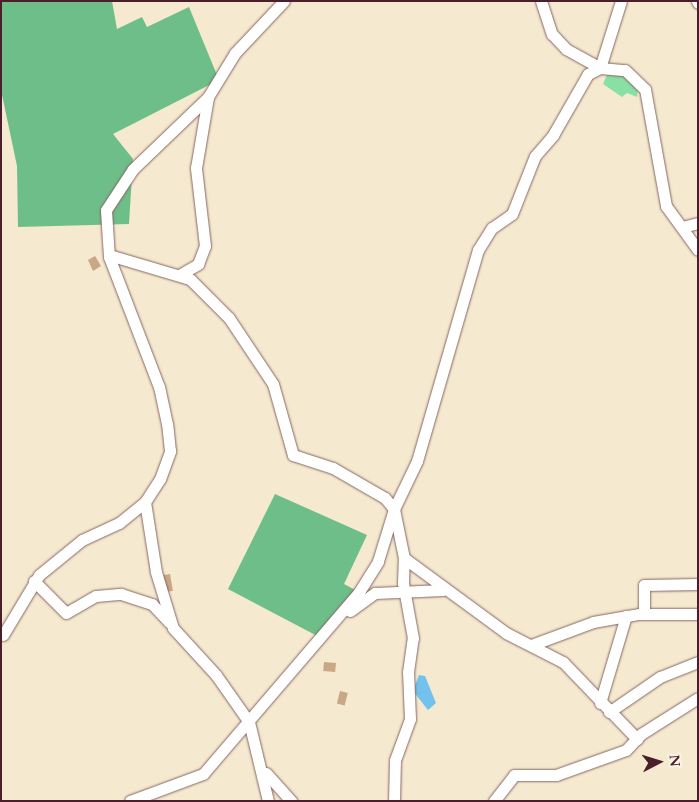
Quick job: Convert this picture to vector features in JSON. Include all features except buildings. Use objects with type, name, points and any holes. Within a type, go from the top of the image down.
[{"type":"street","points":[[3,635],[34,581],[82,540],[120,523],[145,502],[168,458],[167,424],[159,387],[109,255],[106,210],[133,169],[208,97],[236,53],[284,1]]},
{"type":"street","points":[[540,1],[556,39],[572,55],[600,68],[625,70],[645,89],[666,206],[696,246]]},
{"type":"street","points":[[130,801],[203,774],[337,622],[378,561],[394,509],[417,462],[478,250],[492,228],[512,214],[535,156],[553,135],[588,74],[600,68],[621,1]]},
{"type":"street","points":[[181,274],[198,264],[205,246],[196,168],[208,97]]},
{"type":"street","points":[[682,227],[698,223]]},
{"type":"street","points":[[109,255],[181,274],[229,318],[262,366],[280,404],[293,455],[341,472],[384,497],[394,509],[404,558],[405,592],[414,638],[408,672],[410,719],[395,760],[394,801]]},
{"type":"street","points":[[145,502],[156,572],[173,628]]},
{"type":"street","points":[[404,558],[443,590],[511,635],[534,644],[563,662],[600,703],[637,739]]},
{"type":"street","points":[[34,581],[66,613],[96,596],[121,594],[152,604],[216,675],[249,722],[264,772],[268,801]]},
{"type":"street","points":[[644,614],[644,585],[698,584]]},
{"type":"street","points":[[337,622],[372,595],[443,590]]},
{"type":"street","points":[[534,644],[576,625],[644,614],[698,614]]},
{"type":"street","points":[[600,703],[626,616]]},
{"type":"street","points":[[609,712],[660,677],[698,662]]},
{"type":"street","points":[[494,801],[514,775],[556,775],[626,750],[637,739],[698,698]]},
{"type":"street","points":[[264,772],[291,801]]},
{"type":"green space","points":[[1,1],[112,1],[117,29],[142,17],[147,27],[189,7],[219,80],[113,134],[133,159],[129,224],[18,227],[17,166],[1,90]]},
{"type":"green space","points":[[609,70],[617,70],[638,89],[637,97],[627,93],[622,97],[603,84]]},
{"type":"green space","points":[[275,494],[367,535],[344,584],[359,592],[323,639],[228,589]]},
{"type":"water","points":[[419,675],[425,676],[436,703],[428,710],[413,691]]}]
